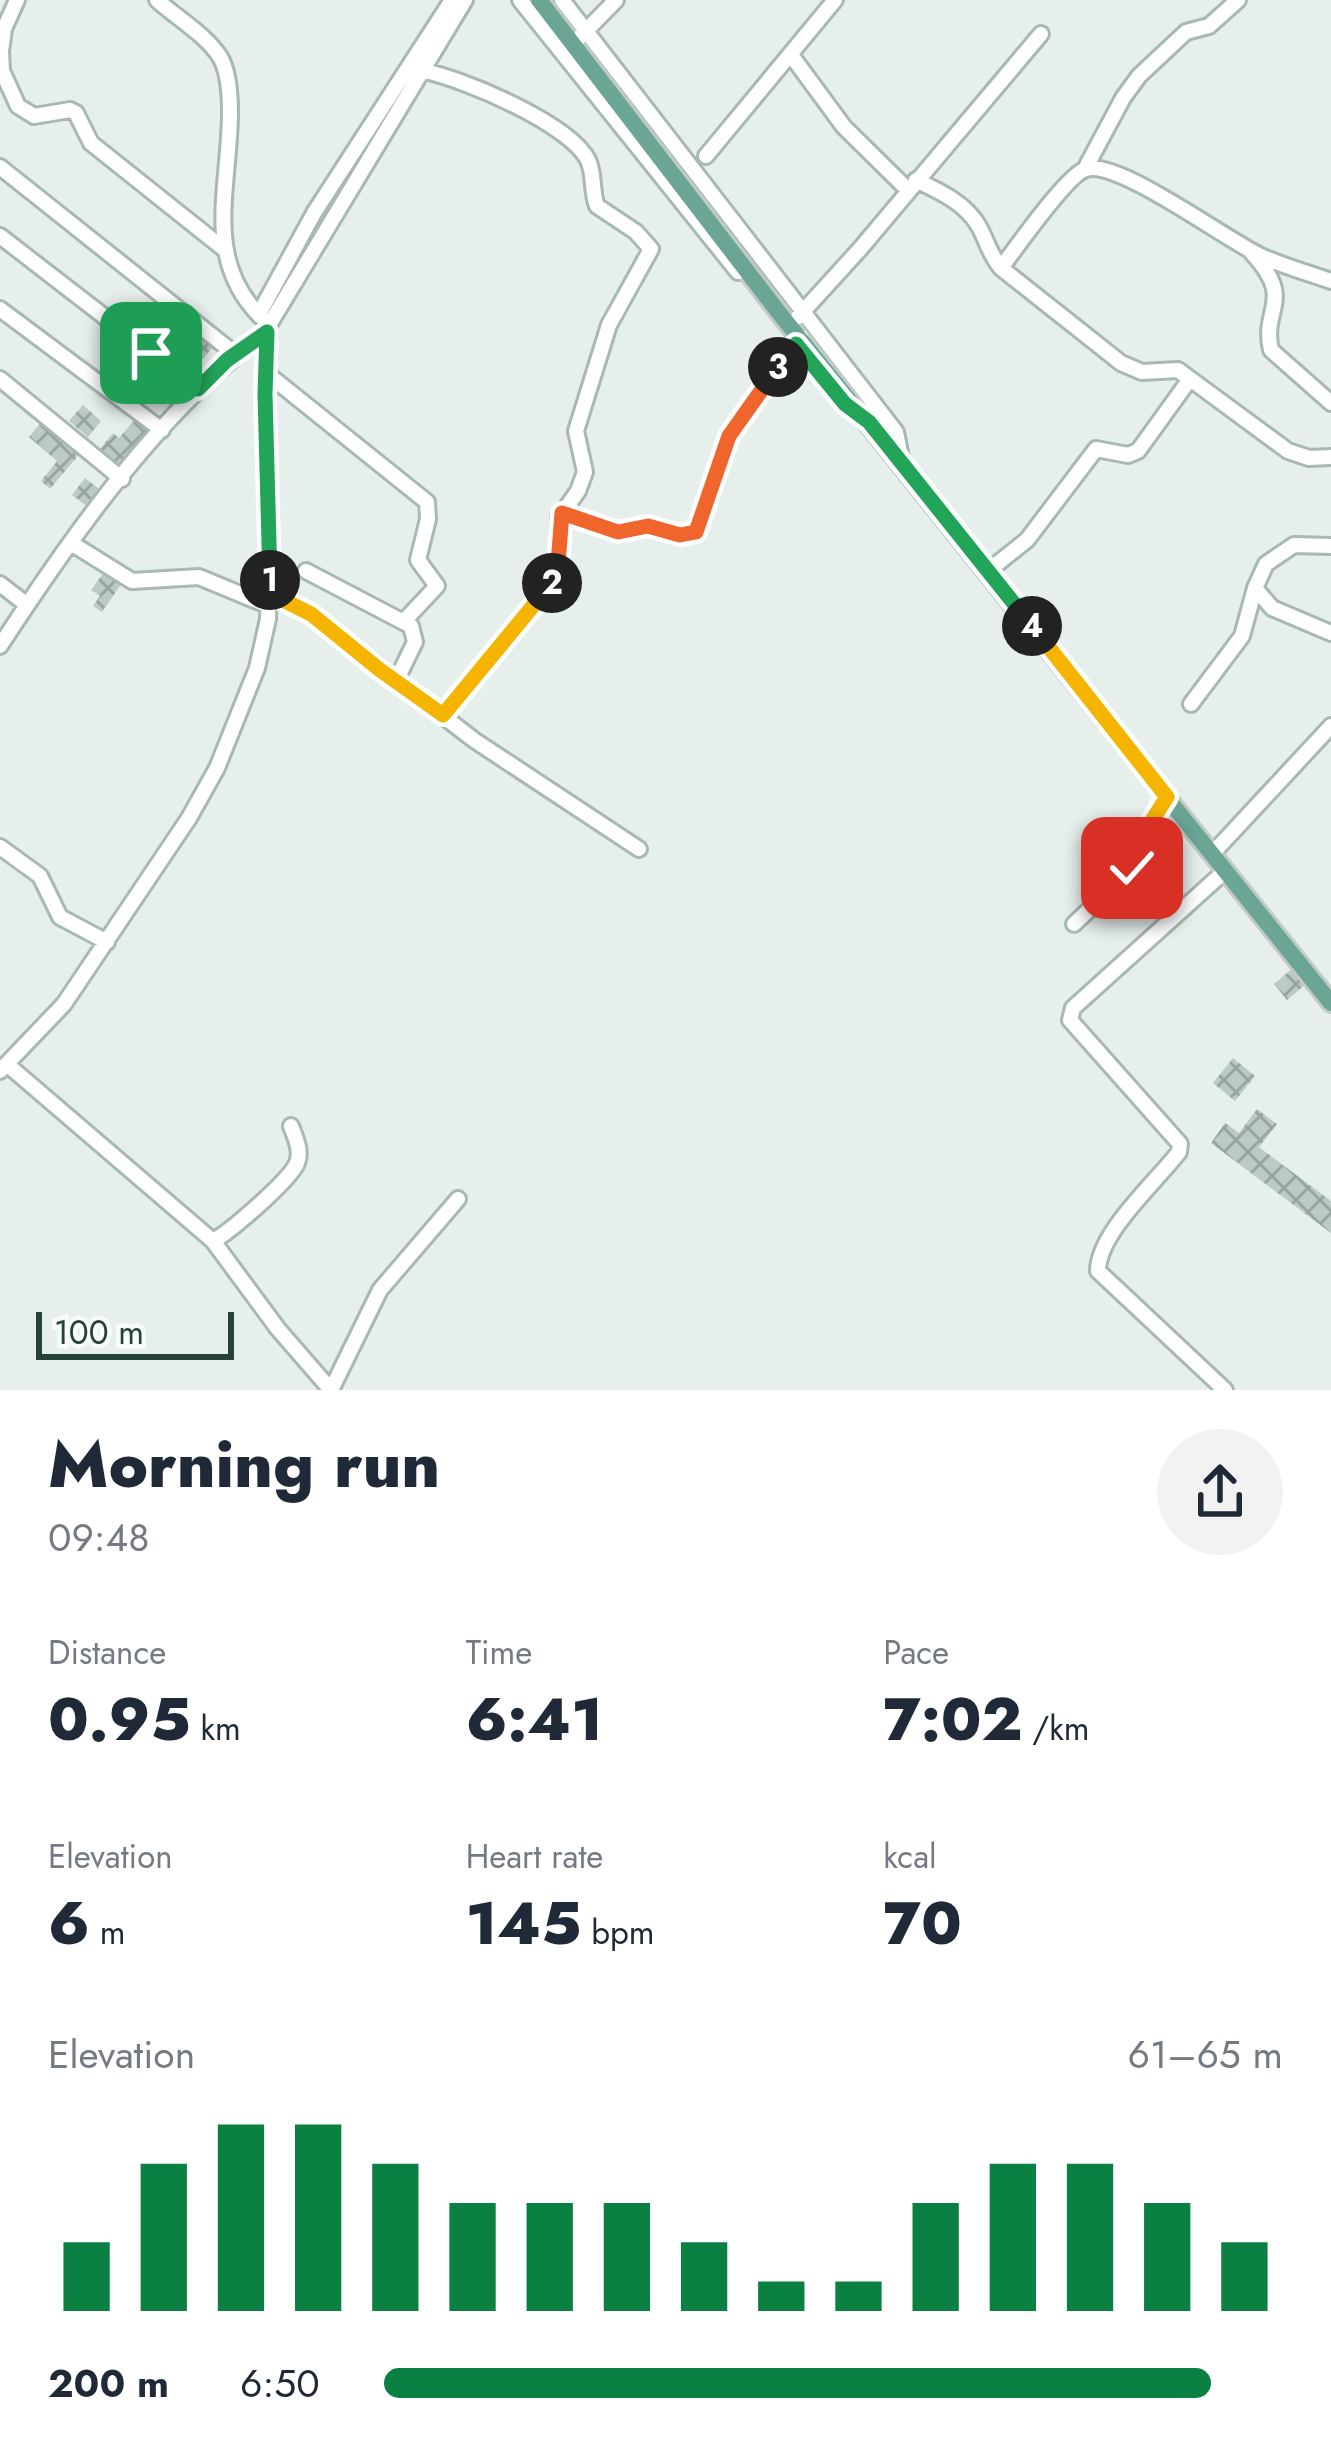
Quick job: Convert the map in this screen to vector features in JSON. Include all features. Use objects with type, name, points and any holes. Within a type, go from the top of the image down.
[{"type":"main road","points":[[539,0],[776,309],[798,330],[1331,1003]]},
{"type":"street","points":[[17,0],[1,38],[1,63],[18,106],[34,116],[76,113],[91,143],[224,249]]},
{"type":"street","points":[[157,0],[209,45],[224,66],[230,118],[224,249],[234,283],[268,320]]},
{"type":"street","points":[[452,0],[314,213],[268,320],[269,600],[257,668],[217,768],[189,818],[64,1004],[4,1068],[212,1240],[331,1390],[380,1290],[458,1199]]},
{"type":"street","points":[[0,646],[122,478],[198,389],[268,320],[465,0]]},
{"type":"street","points":[[520,0],[798,330],[896,431],[902,463]]},
{"type":"street","points":[[562,0],[798,330]]},
{"type":"street","points":[[571,44],[616,0]]},
{"type":"street","points":[[706,156],[835,0]]},
{"type":"street","points":[[1001,268],[1085,169],[1132,83],[1186,32],[1209,26],[1238,0]]},
{"type":"street","points":[[562,513],[618,532],[648,526],[680,535],[696,532],[729,436],[798,330],[912,185],[1041,34]]},
{"type":"street","points":[[791,55],[844,127],[912,185],[964,209],[1001,268],[1121,363],[1142,372],[1178,370],[1288,451],[1309,458],[1331,457]]},
{"type":"street","points":[[424,71],[512,104],[574,144],[590,163],[597,206],[636,232],[651,249],[609,326],[576,431],[585,472],[562,513],[558,564],[551,585],[443,715]]},
{"type":"street","points":[[0,167],[235,354]]},
{"type":"street","points":[[1085,169],[1115,172],[1246,248],[1331,281]]},
{"type":"street","points":[[0,236],[198,389]]},
{"type":"street","points":[[1246,248],[1267,273],[1276,297],[1271,350],[1319,388],[1331,404]]},
{"type":"street","points":[[0,309],[162,430]]},
{"type":"street","points":[[266,372],[427,502],[418,560],[437,586],[405,620]]},
{"type":"street","points":[[988,571],[1027,541],[1096,449],[1128,455],[1138,451],[1190,379]]},
{"type":"street","points":[[0,380],[122,478]]},
{"type":"street","points":[[71,543],[131,581],[199,577],[311,614],[474,740],[639,849]]},
{"type":"street","points":[[1191,704],[1242,635],[1255,587],[1267,564],[1286,548],[1331,546]]},
{"type":"street","points":[[306,572],[405,620],[416,642],[396,681]]},
{"type":"street","points":[[0,584],[27,605]]},
{"type":"street","points":[[1255,587],[1272,608],[1331,633]]},
{"type":"street","points":[[1212,854],[1331,726]]},
{"type":"street","points":[[1074,924],[1132,868],[1141,838],[1167,797]]},
{"type":"street","points":[[0,848],[40,876],[60,916],[107,942]]},
{"type":"street","points":[[1225,871],[1073,1008],[1070,1020],[1180,1144],[1179,1152],[1114,1230],[1098,1271],[1226,1390]]},
{"type":"street","points":[[212,1240],[238,1226],[293,1170],[298,1155],[291,1126]]},
{"type":"building","points":[[182,316],[216,343],[189,376],[156,349]]},
{"type":"building","points":[[83,405],[101,421],[88,437],[69,421]]},
{"type":"building","points":[[136,418],[154,433],[124,469],[100,449],[113,433],[119,438]]},
{"type":"building","points":[[43,420],[81,452],[50,489],[41,481],[57,461],[29,437]]},
{"type":"building","points":[[85,478],[103,492],[91,509],[72,495]]},
{"type":"building","points":[[105,571],[122,583],[102,612],[93,606],[100,596],[91,590]]},
{"type":"building","points":[[1293,968],[1306,984],[1287,1000],[1274,984]]},
{"type":"building","points":[[1233,1058],[1255,1076],[1235,1101],[1213,1083]]},
{"type":"building","points":[[1257,1109],[1277,1124],[1259,1147],[1331,1201],[1331,1233],[1211,1143],[1225,1123],[1239,1133]]},
{"type":"route","points":[[151,353],[198,389],[227,360],[267,332],[269,593],[311,614],[443,715],[551,585],[557,572],[562,513],[618,532],[648,526],[680,535],[696,532],[729,436],[796,344],[845,404],[869,422],[1167,797],[1141,838],[1132,868]]}]
